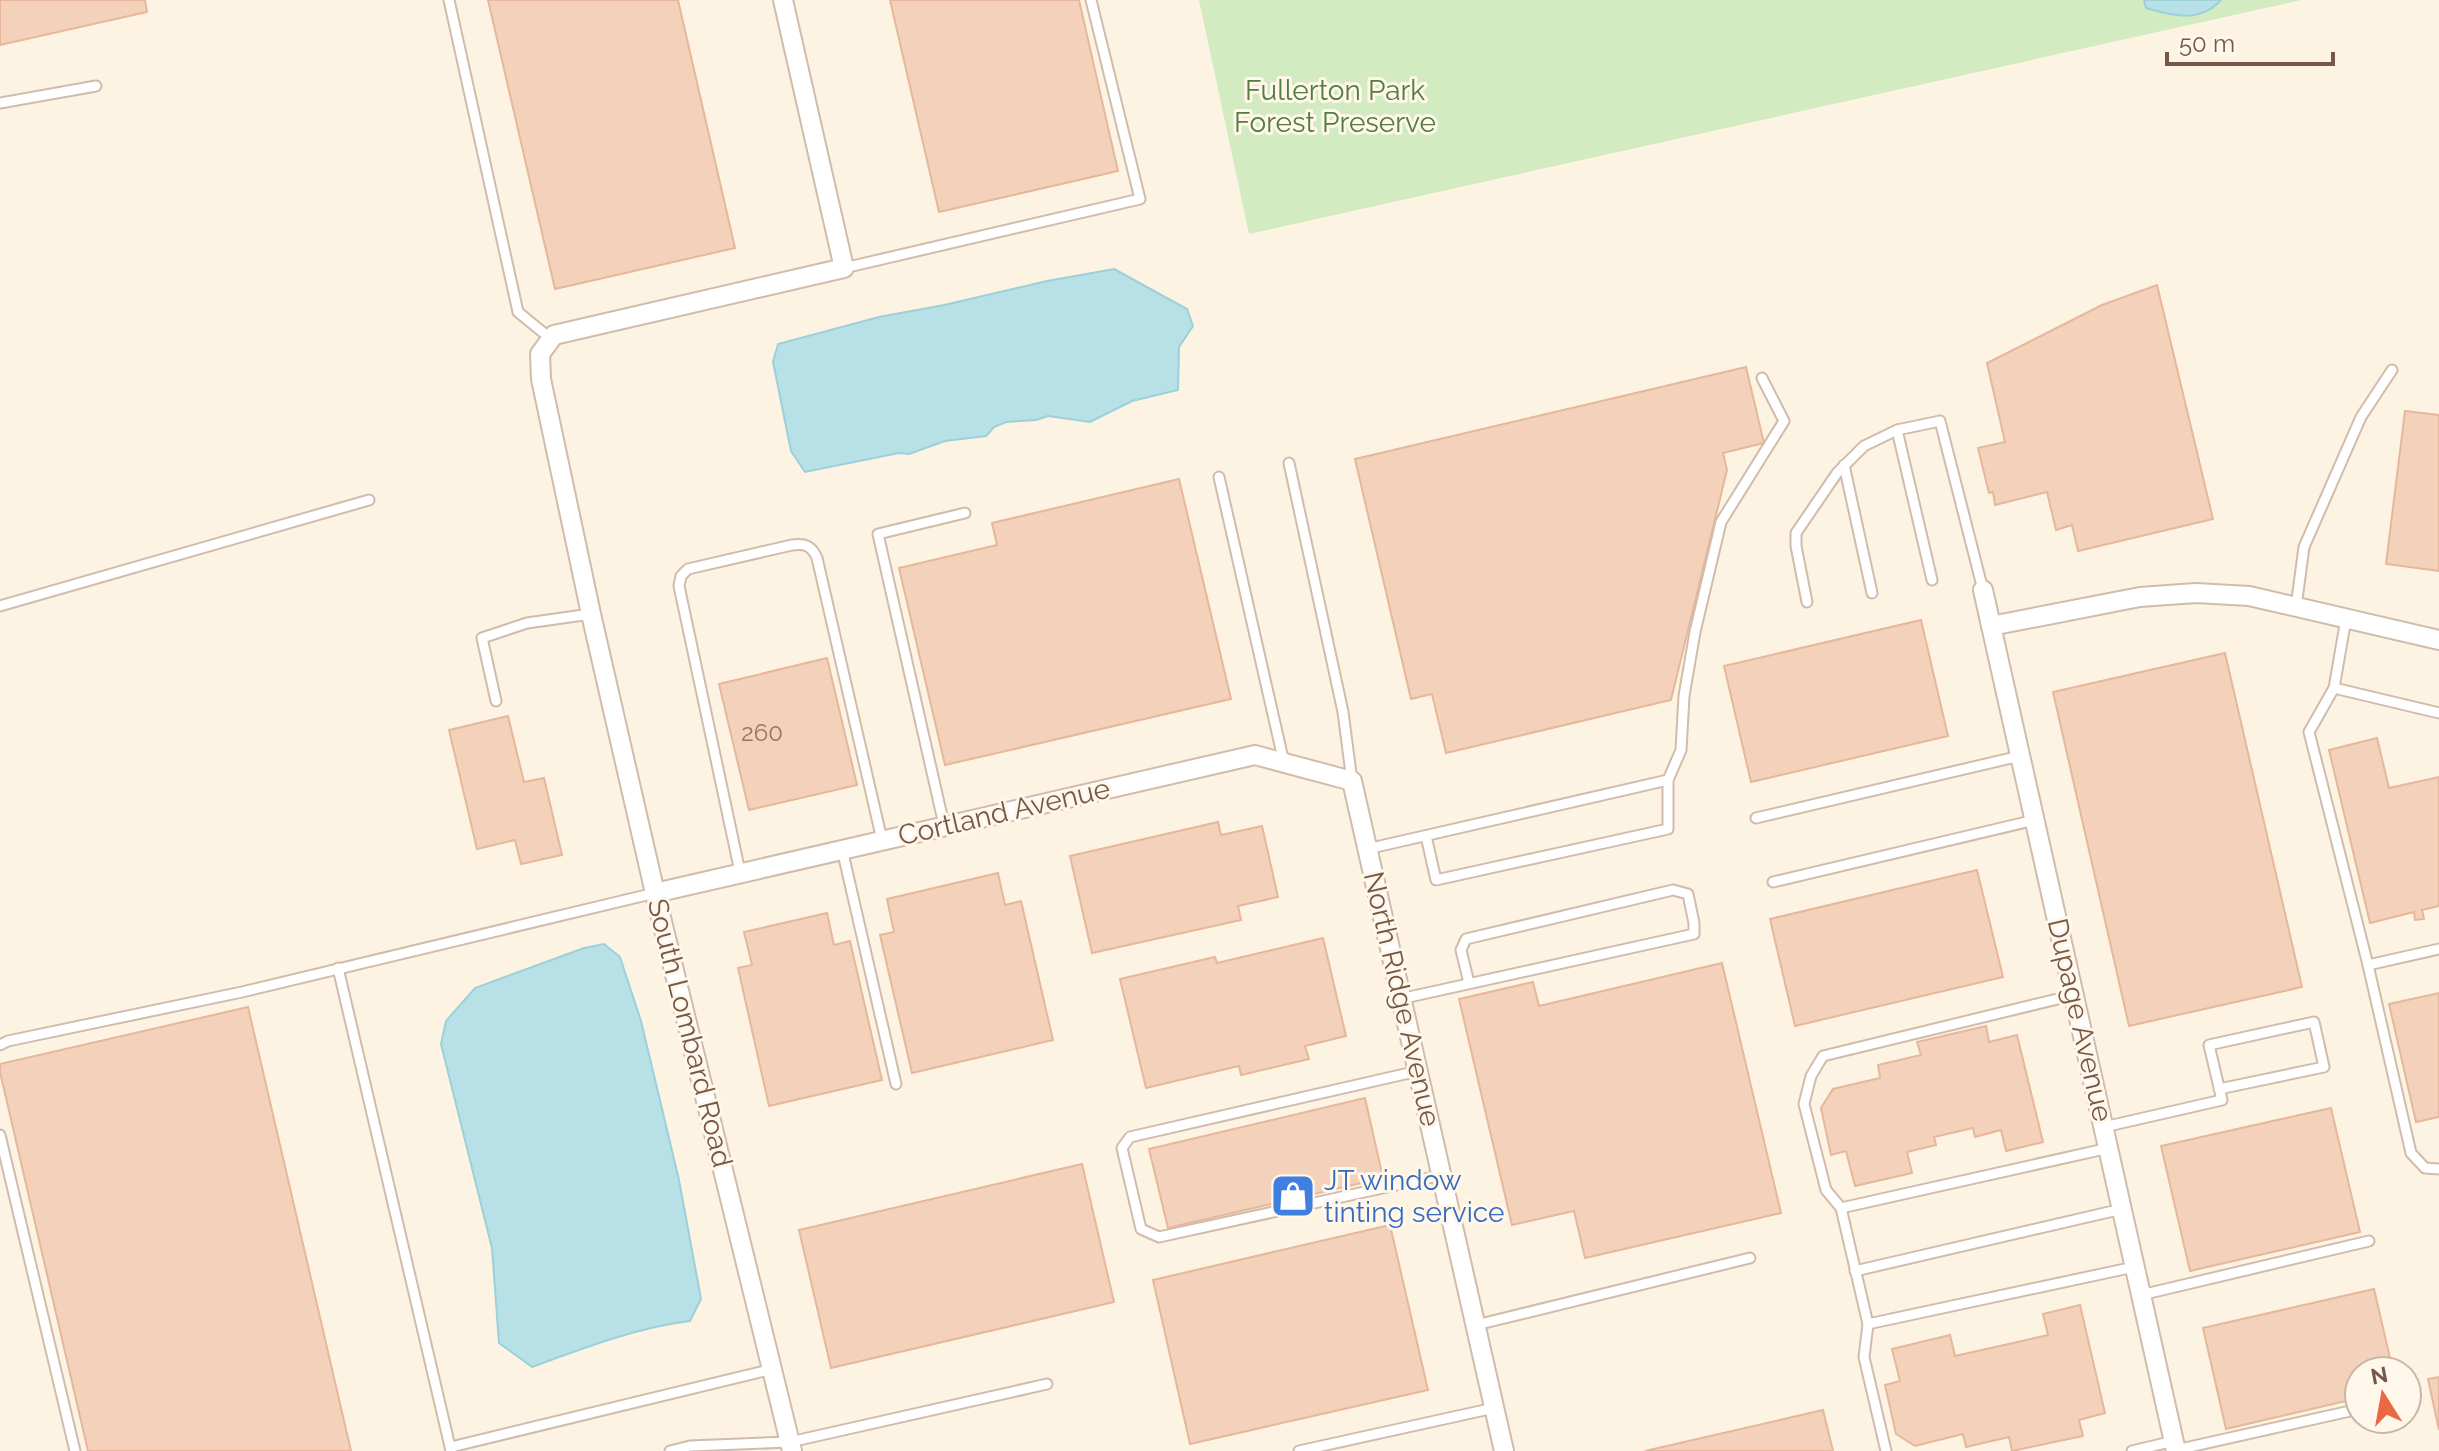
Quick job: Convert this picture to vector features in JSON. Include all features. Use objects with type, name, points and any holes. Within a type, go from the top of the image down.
[{"type":"street","points":[[551,339],[554,335],[844,268],[783,0]]},
{"type":"street","name":"South Lombard Road","points":[[551,339],[540,354],[541,379],[591,614],[655,893],[791,1447]]},
{"type":"street","name":"Dupage Avenue","points":[[1983,590],[2175,1447]]},
{"type":"street","points":[[1991,626],[2140,597],[2196,593],[2249,596],[2439,640]]},
{"type":"street","name":"Cortland Avenue","points":[[655,893],[1255,755],[1352,781]]},
{"type":"street","name":"North Ridge Avenue","points":[[1352,781],[1504,1451]]},
{"type":"lane","points":[[449,0],[518,312],[551,339]]},
{"type":"lane","points":[[844,268],[1140,199],[1091,0]]},
{"type":"lane","points":[[0,103],[96,86]]},
{"type":"lane","points":[[2296,607],[2304,547],[2361,417],[2392,370]]},
{"type":"lane","points":[[1426,836],[1436,880],[1668,829],[1668,780],[1681,750],[1686,683],[1721,522],[1784,421],[1762,378]]},
{"type":"lane","points":[[1807,602],[1796,533],[1844,465],[1864,446],[1897,430],[1940,421],[1983,590]]},
{"type":"lane","points":[[1897,430],[1932,580]]},
{"type":"lane","points":[[1289,463],[1343,712],[1352,781]]},
{"type":"lane","points":[[1844,465],[1872,593]]},
{"type":"lane","points":[[1219,477],[1284,763]]},
{"type":"lane","points":[[0,606],[369,500]]},
{"type":"lane","points":[[944,825],[878,534],[965,513]]},
{"type":"lane","points":[[740,872],[679,586],[681,576],[688,569],[792,545],[808,546],[817,558],[882,840]]},
{"type":"lane","points":[[496,701],[482,638],[527,623],[591,614]]},
{"type":"lane","points":[[2347,618],[2334,688],[2309,732],[2368,965],[2411,1153],[2425,1168],[2439,1169]]},
{"type":"lane","points":[[2334,688],[2439,713]]},
{"type":"lane","points":[[1756,818],[2020,756]]},
{"type":"lane","points":[[1367,849],[1668,780]]},
{"type":"lane","points":[[1773,882],[2035,820]]},
{"type":"lane","points":[[842,849],[896,1084]]},
{"type":"lane","points":[[1400,999],[1694,934],[1688,894],[1673,890],[1466,939],[1461,950],[1469,983]]},
{"type":"lane","points":[[0,1045],[242,992],[655,893]]},
{"type":"lane","points":[[2368,965],[2439,949]]},
{"type":"lane","points":[[338,968],[451,1449],[773,1369]]},
{"type":"lane","points":[[1886,1451],[1864,1357],[1868,1324],[1841,1208],[1826,1190],[1804,1104],[1811,1076],[1823,1056],[2074,995]]},
{"type":"lane","points":[[2104,1127],[2222,1100],[2219,1089],[2209,1045],[2314,1022],[2324,1067],[2219,1089]]},
{"type":"lane","points":[[1418,1071],[1130,1137],[1122,1148],[1141,1229],[1159,1237],[1442,1175]]},
{"type":"lane","points":[[0,1135],[75,1451]]},
{"type":"lane","points":[[1841,1208],[2109,1148]]},
{"type":"lane","points":[[1855,1271],[2122,1209]]},
{"type":"lane","points":[[2141,1295],[2369,1241]]},
{"type":"lane","points":[[1476,1325],[1750,1258]]},
{"type":"lane","points":[[1868,1324],[2134,1267]]},
{"type":"lane","points":[[670,1451],[690,1446],[791,1447],[1047,1384]]},
{"type":"lane","points":[[1299,1451],[1494,1408]]},
{"type":"lane","points":[[2132,1451],[2175,1447],[2343,1412]]},
{"type":"green space","name":"Fullerton Park Forest Preserve","points":[[1199,0],[2301,0],[1249,234]]},
{"type":"water","points":[[2144,0],[2221,0],[2204,12],[2186,16],[2146,8]]},
{"type":"water","points":[[1114,269],[1187,309],[1193,326],[1179,347],[1178,390],[1132,401],[1090,422],[1048,416],[1006,422],[994,427],[986,436],[945,441],[909,454],[899,453],[805,472],[791,451],[773,362],[778,344],[879,317]]},
{"type":"water","points":[[604,944],[620,957],[641,1021],[679,1180],[701,1299],[690,1321],[630,1333],[532,1367],[499,1343],[492,1248],[441,1044],[446,1021],[475,988],[584,948]]},
{"type":"building","points":[[0,0],[145,0],[147,12],[0,45]]},
{"type":"building","points":[[488,0],[678,0],[735,248],[555,289]]},
{"type":"building","points":[[890,0],[1079,0],[1118,171],[939,212]]},
{"type":"building","points":[[2157,285],[2213,519],[2078,551],[2072,525],[2056,530],[2047,492],[1995,505],[1993,492],[1989,493],[1978,448],[2005,442],[1987,363],[2102,305]]},
{"type":"building","points":[[1746,367],[1764,443],[1723,453],[1727,470],[1671,700],[1446,753],[1432,694],[1411,699],[1355,459]]},
{"type":"building","points":[[2405,411],[2439,415],[2439,571],[2386,564]]},
{"type":"building","points":[[1179,479],[1231,699],[945,765],[899,568],[997,545],[992,523]]},
{"type":"building","points":[[1921,620],[1948,736],[1751,782],[1724,666]]},
{"type":"building","points":[[2225,653],[2302,987],[2129,1026],[2053,692]]},
{"type":"building","points":[[827,658],[857,785],[749,810],[719,684]]},
{"type":"building","points":[[508,716],[524,782],[544,778],[562,855],[521,864],[515,840],[477,849],[449,730]]},
{"type":"building","points":[[2377,738],[2389,788],[2439,777],[2439,906],[2422,910],[2424,919],[2415,920],[2414,912],[2370,923],[2329,750]]},
{"type":"building","points":[[1218,822],[1221,835],[1262,826],[1278,897],[1238,906],[1241,920],[1092,953],[1070,856]]},
{"type":"building","points":[[1977,870],[2003,977],[1795,1026],[1770,919]]},
{"type":"building","points":[[998,873],[1005,905],[1021,901],[1053,1040],[912,1073],[880,935],[894,932],[887,899]]},
{"type":"building","points":[[827,913],[834,945],[850,941],[882,1080],[769,1106],[738,968],[752,965],[744,932]]},
{"type":"building","points":[[1323,938],[1346,1036],[1305,1046],[1309,1059],[1241,1075],[1239,1066],[1146,1088],[1120,979],[1215,957],[1217,963]]},
{"type":"building","points":[[1722,963],[1781,1213],[1585,1258],[1574,1211],[1512,1225],[1459,999],[1533,982],[1539,1006]]},
{"type":"building","points":[[2439,993],[2439,1117],[2416,1122],[2389,1004]]},
{"type":"building","points":[[248,1007],[351,1451],[88,1451],[0,1064]]},
{"type":"building","points":[[1986,1026],[1989,1042],[2017,1035],[2043,1142],[2006,1151],[2001,1130],[1975,1137],[1973,1128],[1934,1137],[1936,1145],[1907,1152],[1912,1173],[1855,1186],[1846,1151],[1831,1155],[1821,1108],[1833,1089],[1880,1078],[1878,1065],[1921,1055],[1917,1042]]},
{"type":"building","points":[[1365,1098],[1383,1178],[1168,1228],[1149,1149]]},
{"type":"building","points":[[2331,1108],[2360,1232],[2190,1271],[2161,1146]]},
{"type":"building","points":[[1082,1164],[1114,1302],[831,1368],[799,1230]]},
{"type":"building","points":[[1390,1225],[1428,1390],[1190,1444],[1153,1280]]},
{"type":"building","points":[[2374,1289],[2389,1355],[2343,1355],[2343,1402],[2226,1429],[2203,1328]]},
{"type":"building","points":[[2080,1305],[2105,1413],[2079,1420],[2083,1436],[2012,1451],[2009,1437],[1966,1447],[1963,1434],[1915,1446],[1896,1434],[1885,1385],[1900,1381],[1892,1349],[1950,1335],[1955,1356],[2048,1335],[2043,1314]]},
{"type":"building","points":[[2439,1377],[2439,1430],[2428,1379]]},
{"type":"building","points":[[1823,1410],[1833,1451],[1645,1451]]},
{"type":"place","name":"JT window tinting service","points":[[1293,1196]]}]
